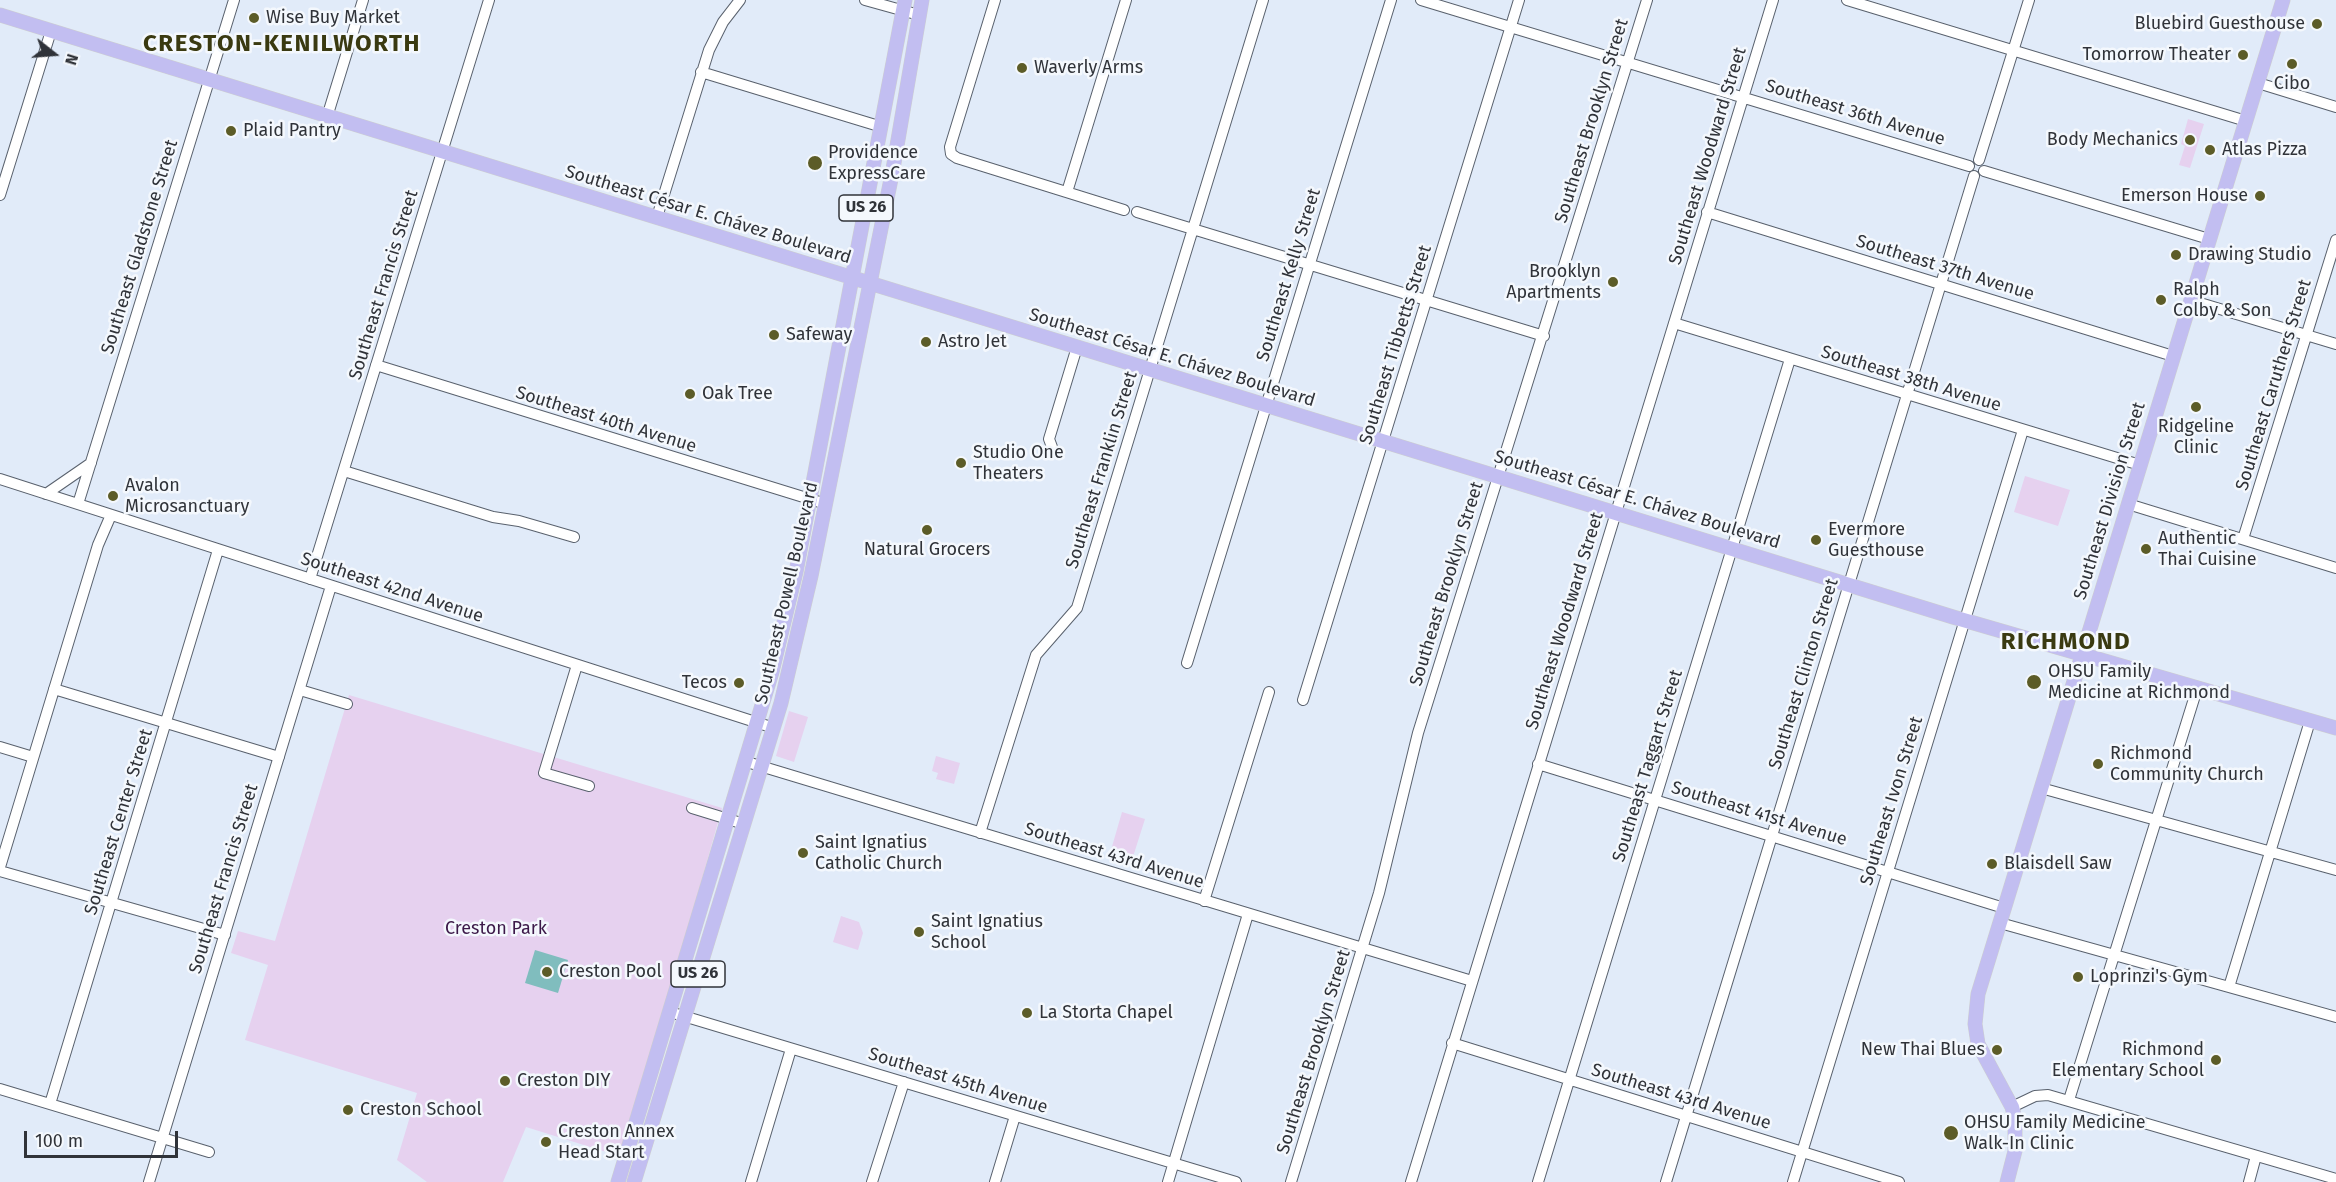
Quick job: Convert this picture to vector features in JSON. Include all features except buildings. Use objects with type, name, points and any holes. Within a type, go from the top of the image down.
[{"type":"main road","name":"Southeast Powell Boulevard","points":[[634,1182],[774,728],[826,504],[901,131],[922,0]]},
{"type":"main road","name":"Southeast Division Street","points":[[2007,1182],[2016,1145],[2012,1107],[1984,1059],[1975,1034],[1978,994],[2283,0]]},
{"type":"main road","name":"Southeast Powell Boulevard","points":[[618,1182],[759,723],[796,572],[904,5]]},
{"type":"main road","name":"Southeast César E. Chávez Boulevard","points":[[0,15],[1965,620],[2336,728]]},
{"type":"street","name":"Southeast Gladstone Street","points":[[78,504],[234,0]]},
{"type":"street","points":[[327,117],[363,0]]},
{"type":"street","name":"Southeast Francis Street","points":[[310,579],[489,0]]},
{"type":"street","points":[[657,217],[701,72],[716,34],[740,0]]},
{"type":"street","points":[[865,0],[904,5],[919,15]]},
{"type":"street","points":[[995,0],[950,147],[951,154],[957,158],[1124,210]]},
{"type":"street","points":[[1067,192],[1126,0]]},
{"type":"street","name":"Southeast Franklin Street","points":[[980,833],[1036,655],[1077,608],[1263,0]]},
{"type":"street","name":"Southeast Kelly Street","points":[[1187,663],[1391,0]]},
{"type":"street","name":"Southeast 36th Avenue","points":[[1422,0],[1969,166]]},
{"type":"street","name":"Southeast Tibbetts Street","points":[[1303,700],[1519,0]]},
{"type":"street","name":"Southeast Brooklyn Street","points":[[1292,1182],[1362,949],[1418,733],[1544,336],[1647,0]]},
{"type":"street","name":"Southeast Woodward Street","points":[[1411,1182],[1773,0]]},
{"type":"street","points":[[1847,0],[2246,121]]},
{"type":"street","points":[[2029,0],[2013,51],[1982,166],[1980,176],[1974,176],[1969,172],[1969,166],[1973,160],[1982,166],[2209,239]]},
{"type":"street","points":[[0,195],[51,31]]},
{"type":"street","points":[[701,72],[882,127]]},
{"type":"street","points":[[2258,83],[2336,107]]},
{"type":"street","name":"Southeast Clinton Street","points":[[1665,1182],[1974,176]]},
{"type":"street","points":[[1137,212],[1544,336]]},
{"type":"street","name":"Southeast 37th Avenue","points":[[1707,212],[2173,356]]},
{"type":"street","name":"Southeast Caruthers Street","points":[[2243,539],[2336,240]]},
{"type":"street","points":[[2190,300],[2336,344]]},
{"type":"street","name":"Southeast 38th Avenue","points":[[1674,323],[2140,465]]},
{"type":"street","points":[[1052,447],[1049,439],[1077,347]]},
{"type":"street","name":"Southeast Taggart Street","points":[[1538,1182],[1790,359]]},
{"type":"street","name":"Southeast 40th Avenue","points":[[376,366],[826,504]]},
{"type":"street","name":"Southeast Ivon Street","points":[[1793,1182],[2023,430]]},
{"type":"street","points":[[46,494],[91,463]]},
{"type":"street","points":[[344,471],[493,517],[519,521],[574,537]]},
{"type":"street","name":"Southeast 42nd Avenue","points":[[0,479],[774,728]]},
{"type":"street","points":[[2128,504],[2336,568]]},
{"type":"street","points":[[111,515],[98,545],[0,869],[225,936]]},
{"type":"street","name":"Southeast Center Street","points":[[50,1104],[218,550]]},
{"type":"street","name":"Southeast Francis Street","points":[[149,1182],[331,586]]},
{"type":"street","points":[[577,665],[544,773],[589,786]]},
{"type":"street","points":[[54,689],[279,757]]},
{"type":"street","points":[[2069,1100],[2197,689]]},
{"type":"street","points":[[300,690],[347,704]]},
{"type":"street","points":[[1204,901],[1269,692]]},
{"type":"street","points":[[2229,987],[2310,721]]},
{"type":"street","points":[[0,747],[33,757]]},
{"type":"street","name":"Southeast 43rd Avenue","points":[[747,762],[1472,981]]},
{"type":"street","name":"Southeast 41st Avenue","points":[[1538,764],[2004,908]]},
{"type":"street","points":[[2041,788],[2336,870]]},
{"type":"street","points":[[692,807],[744,824]]},
{"type":"street","points":[[1168,1182],[1248,914]]},
{"type":"street","points":[[2000,923],[2336,1017]]},
{"type":"street","name":"Southeast 45th Avenue","points":[[670,1012],[1236,1182]]},
{"type":"street","name":"Southeast 43rd Avenue","points":[[1452,1043],[1899,1182]]},
{"type":"street","points":[[751,1182],[791,1049]]},
{"type":"street","points":[[872,1182],[904,1082]]},
{"type":"street","points":[[0,1089],[209,1152]]},
{"type":"street","points":[[2012,1107],[2041,1095],[2069,1100],[2336,1179]]},
{"type":"street","points":[[994,1182],[1015,1116]]},
{"type":"street","points":[[2249,1182],[2256,1156]]},
{"type":"green space","name":"Body Mechanics","points":[[2188,119],[2204,124],[2190,168],[2179,165],[2185,146],[2181,144]]},
{"type":"green space","points":[[2025,476],[2070,490],[2058,526],[2014,512]]},
{"type":"green space","name":"Creston Park","points":[[349,695],[722,808],[619,1156],[526,1127],[503,1182],[427,1182],[397,1160],[417,1093],[245,1040],[268,965],[231,953],[238,931],[275,941]]},
{"type":"green space","points":[[789,711],[808,717],[794,762],[776,756]]},
{"type":"green space","points":[[936,756],[960,763],[954,784],[936,779],[938,773],[932,771]]},
{"type":"green space","points":[[1122,812],[1145,819],[1131,863],[1109,857]]},
{"type":"green space","points":[[841,916],[859,922],[863,933],[858,950],[833,942]]},
{"type":"shaded area","name":"Creston Pool","points":[[535,950],[568,960],[558,993],[525,983]]},
{"type":"place","name":"Wise Buy Market","points":[[254,18]]},
{"type":"place","name":"Bluebird Guesthouse","points":[[2317,24]]},
{"type":"place","name":"Tomorrow Theater","points":[[2243,55]]},
{"type":"place","name":"Cibo","points":[[2292,64]]},
{"type":"place","name":"Waverly Arms","points":[[1022,68]]},
{"type":"place","name":"Plaid Pantry","points":[[231,131]]},
{"type":"place","name":"Body Mechanics","points":[[2190,140]]},
{"type":"place","name":"Atlas Pizza","points":[[2210,150]]},
{"type":"place","name":"Providence ExpressCare","points":[[815,163]]},
{"type":"place","name":"Emerson House","points":[[2260,196]]},
{"type":"place","name":"Drawing Studio","points":[[2176,255]]},
{"type":"place","name":"Brooklyn Apartments","points":[[1613,282]]},
{"type":"place","name":"Ralph Colby & Son","points":[[2161,300]]},
{"type":"place","name":"Safeway","points":[[774,335]]},
{"type":"place","name":"Astro Jet","points":[[926,342]]},
{"type":"place","name":"Oak Tree","points":[[690,394]]},
{"type":"place","name":"Ridgeline Clinic","points":[[2196,407]]},
{"type":"place","name":"Studio One Theaters","points":[[961,463]]},
{"type":"place","name":"Avalon Microsanctuary","points":[[113,496]]},
{"type":"place","name":"Natural Grocers","points":[[927,530]]},
{"type":"place","name":"Evermore Guesthouse","points":[[1816,540]]},
{"type":"place","name":"Authentic Thai Cuisine","points":[[2146,549]]},
{"type":"place","name":"OHSU Family Medicine at Richmond","points":[[2034,682]]},
{"type":"place","name":"Tecos","points":[[739,683]]},
{"type":"place","name":"Richmond Community Church","points":[[2098,764]]},
{"type":"place","name":"Saint Ignatius Catholic Church","points":[[803,853]]},
{"type":"place","name":"Blaisdell Saw","points":[[1992,864]]},
{"type":"place","name":"Saint Ignatius School","points":[[919,932]]},
{"type":"place","name":"Creston Pool","points":[[547,972]]},
{"type":"place","name":"Loprinzi's Gym","points":[[2078,977]]},
{"type":"place","name":"La Storta Chapel","points":[[1027,1013]]},
{"type":"place","name":"New Thai Blues","points":[[1997,1050]]},
{"type":"place","name":"Richmond Elementary School","points":[[2216,1060]]},
{"type":"place","name":"Creston DIY","points":[[505,1081]]},
{"type":"place","name":"Creston School","points":[[348,1110]]},
{"type":"place","name":"OHSU Family Medicine Walk-In Clinic","points":[[1951,1133]]},
{"type":"place","name":"Creston Annex Head Start","points":[[546,1142]]},
{"type":"district","name":"CRESTON-KENILWORTH","points":[[282,44]]},
{"type":"district","name":"RICHMOND","points":[[2066,642]]}]
